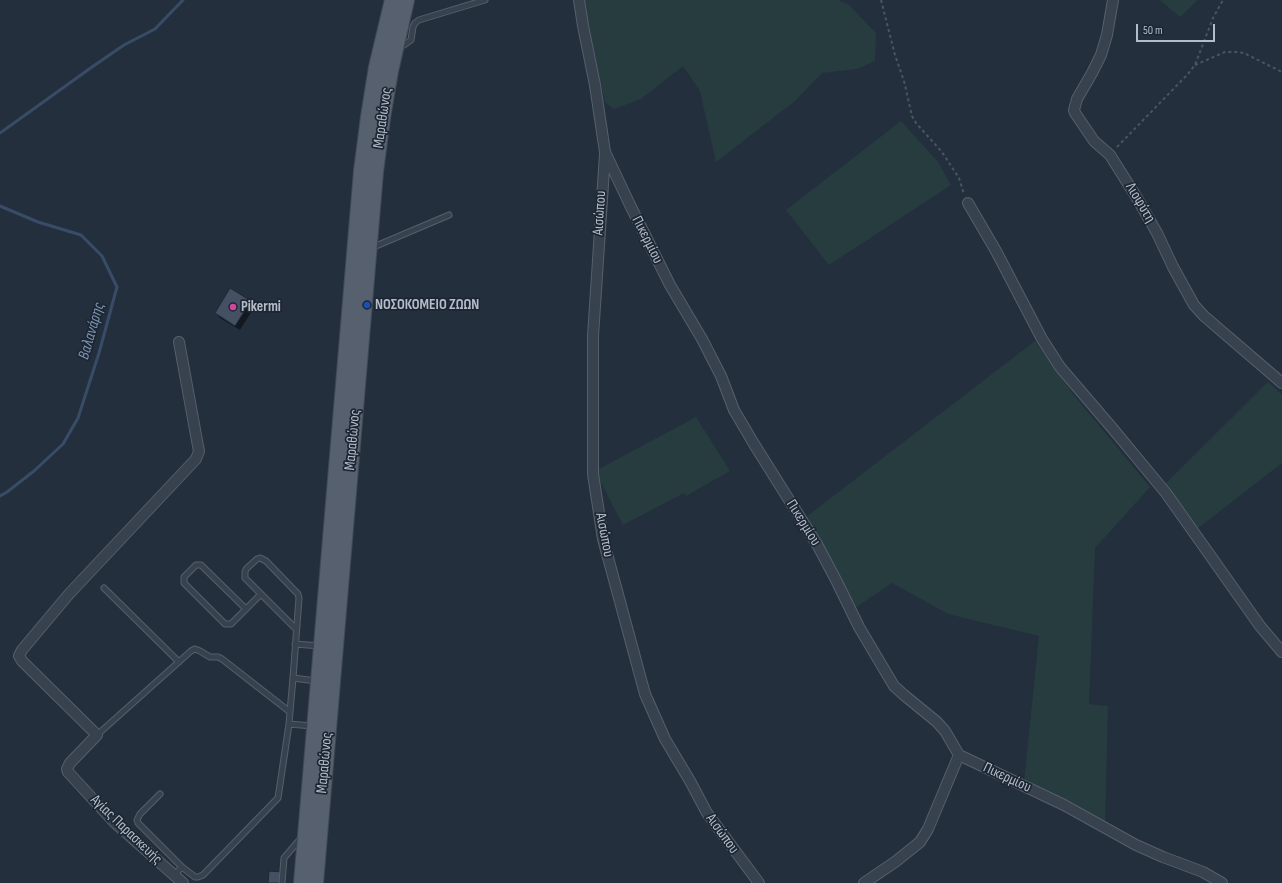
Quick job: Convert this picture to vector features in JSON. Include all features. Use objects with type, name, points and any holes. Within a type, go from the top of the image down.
[{"type":"main road","name":"Μαραθώνος","points":[[302,883],[362,171],[377,67],[393,0]]},
{"type":"main road","name":"Μαραθώνος","points":[[315,883],[375,172],[387,84],[406,0]]},
{"type":"street","name":"Πικερμίου","points":[[579,0],[595,85],[605,152],[670,285],[702,339],[721,376],[734,410],[818,546],[859,627],[894,686],[937,722],[945,731],[959,755],[1064,805],[1136,845],[1162,857],[1203,872],[1222,883]]},
{"type":"street","name":"Λιοφύτη","points":[[1113,0],[1108,35],[1101,55],[1077,99],[1074,110],[1077,118],[1094,141],[1110,155],[1138,198],[1157,233],[1173,268],[1194,305],[1204,316],[1282,383]]},
{"type":"street","name":"Αισώπου","points":[[605,152],[593,336],[593,474],[603,539],[645,694],[665,739],[707,813],[758,883]]},
{"type":"street","points":[[968,203],[996,251],[1042,339],[1060,367],[1166,493],[1260,626],[1282,652]]},
{"type":"street","points":[[97,735],[20,659],[20,652],[69,594],[196,459],[199,450],[179,342]]},
{"type":"street","name":"Αγίας Παρασκευής","points":[[97,735],[68,766],[68,772],[114,822],[183,883]]},
{"type":"street","points":[[864,883],[895,862],[920,842],[928,829],[959,755]]},
{"type":"lane","points":[[395,47],[404,45],[410,40],[413,27],[419,20],[485,0]]},
{"type":"lane","points":[[369,246],[376,246],[449,215]]},
{"type":"lane","points":[[160,794],[140,814],[137,820],[138,823],[182,867],[195,877],[203,875],[278,798],[289,724],[299,598],[298,594],[266,561],[260,558],[254,561],[246,569],[244,575],[247,580],[296,628]]},
{"type":"lane","points":[[246,609],[202,565],[196,565],[193,567],[184,577],[184,583],[225,624],[231,624],[246,609],[261,594]]},
{"type":"lane","points":[[104,588],[179,662]]},
{"type":"lane","points":[[295,644],[322,646]]},
{"type":"lane","points":[[97,735],[190,651],[195,649],[210,657],[220,657],[290,712]]},
{"type":"lane","points":[[293,678],[319,681]]},
{"type":"lane","points":[[289,724],[315,726]]},
{"type":"lane","points":[[282,883],[284,858],[307,831]]},
{"type":"lane","points":[[174,875],[182,867]]},
{"type":"path","points":[[882,0],[894,55],[904,81],[912,116],[942,152],[959,178],[968,203]]},
{"type":"path","points":[[1110,155],[1188,75],[1195,65],[1213,18],[1223,0]]},
{"type":"path","points":[[1195,65],[1226,52],[1236,52],[1244,54],[1282,72]]},
{"type":"green space","points":[[583,0],[838,0],[849,5],[876,33],[875,61],[857,69],[822,73],[795,101],[716,162],[700,91],[683,66],[641,99],[614,109],[605,102]]},
{"type":"green space","points":[[1160,0],[1198,0],[1180,17]]},
{"type":"green space","points":[[901,121],[938,162],[951,185],[829,265],[786,210]]},
{"type":"green space","points":[[1035,341],[1073,394],[1150,487],[1095,548],[1089,704],[1108,706],[1105,823],[1024,782],[1039,636],[948,614],[892,583],[855,608],[806,517]]},
{"type":"green space","points":[[1268,382],[1282,395],[1282,463],[1197,529],[1165,484]]},
{"type":"green space","points":[[696,417],[730,471],[686,496],[684,493],[623,525],[597,475],[597,470]]},
{"type":"building","name":"Pikermi","points":[[230,288],[251,301],[235,326],[215,313]]},
{"type":"building","points":[[269,871],[282,872],[281,883],[268,883]]},
{"type":"waterway","name":"Βαλανάρης","points":[[0,133],[124,45],[155,29],[183,0]]},
{"type":"waterway","name":"Βαλανάρης","points":[[0,206],[38,222],[81,235],[102,256],[117,287],[99,353],[78,418],[63,444],[34,471],[0,496]]},
{"type":"place","name":"ΝΟΣΟΚΟΜΕΙΟ ΖΩΩΝ","points":[[367,305]]},
{"type":"place","name":"Pikermi","points":[[233,307]]}]
